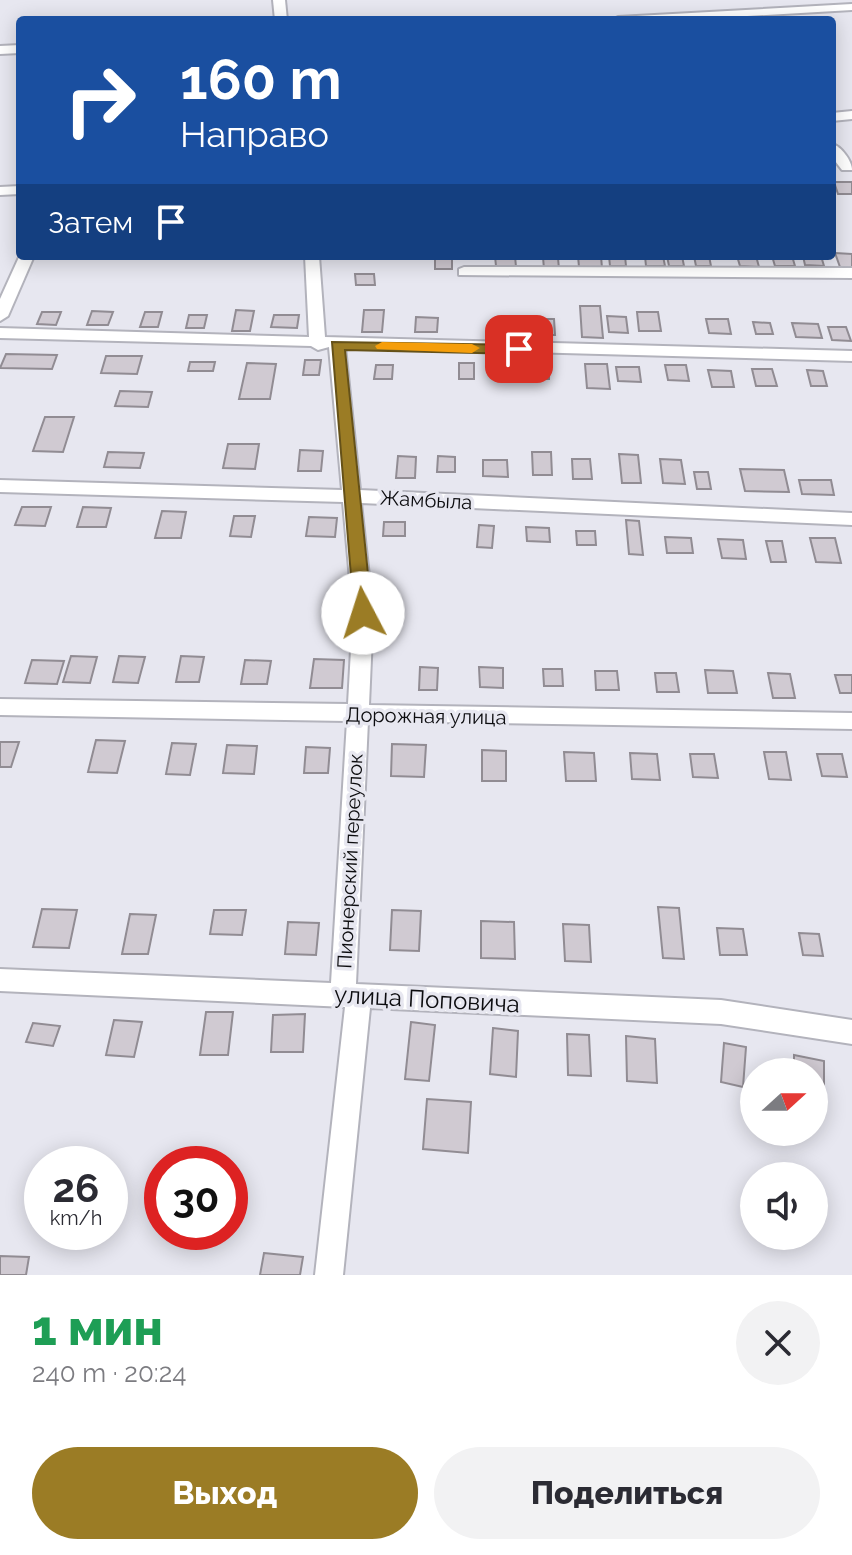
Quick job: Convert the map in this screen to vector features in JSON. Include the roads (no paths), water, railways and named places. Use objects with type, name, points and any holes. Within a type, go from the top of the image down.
[{"type":"street","points":[[707,0],[724,16]]},
{"type":"street","points":[[749,16],[852,7]]},
{"type":"street","points":[[836,152],[850,167]]},
{"type":"street","points":[[0,316],[25,260]]},
{"type":"street","name":"Пионерский переулок","points":[[313,260],[352,496],[363,613],[357,715],[351,996],[329,1275]]},
{"type":"street","points":[[464,272],[852,273]]},
{"type":"street","points":[[0,333],[328,345],[852,356]]},
{"type":"street","name":"Жамбыла","points":[[0,486],[352,496],[852,519]]},
{"type":"street","name":"Дорожная улица","points":[[0,707],[852,721]]},
{"type":"street","name":"улица Поповича","points":[[0,980],[721,1012],[852,1032]]}]
